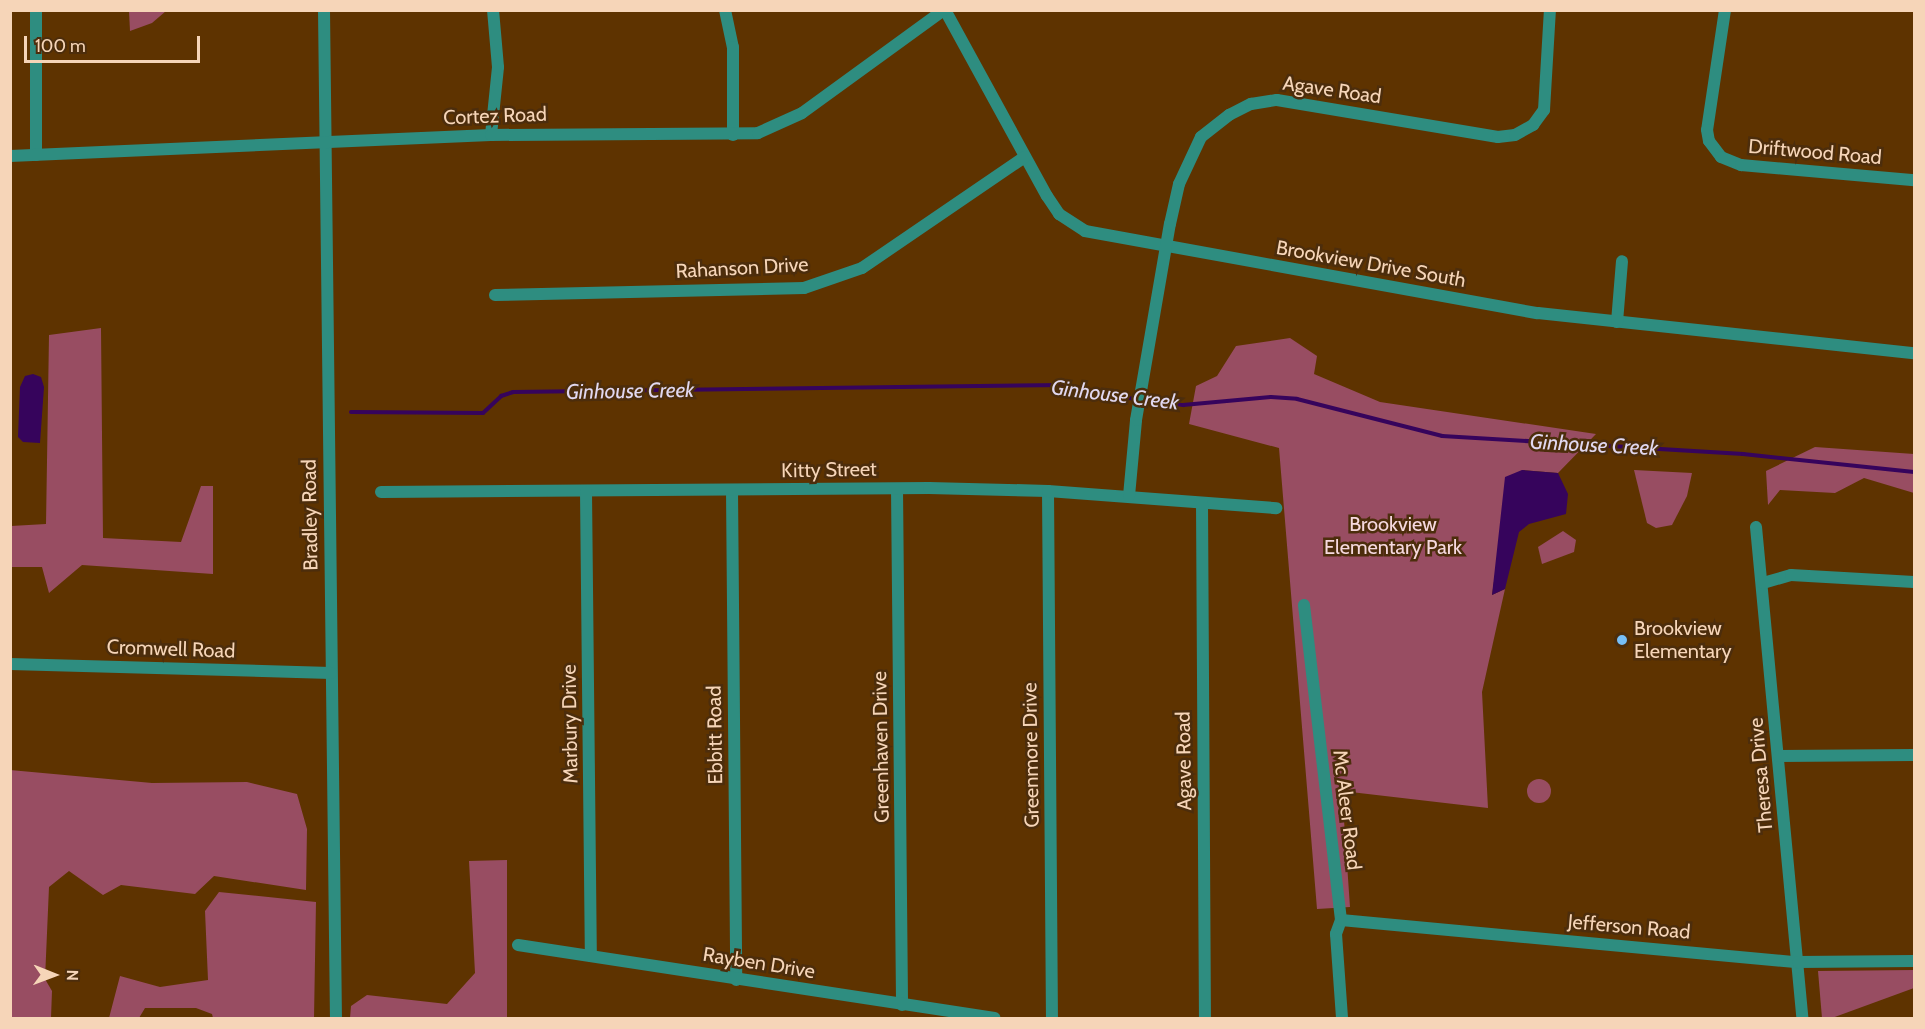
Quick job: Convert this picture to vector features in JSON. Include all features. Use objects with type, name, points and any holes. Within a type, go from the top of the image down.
[{"type":"street","points":[[36,10],[36,155]]},
{"type":"street","name":"Bradley Road","points":[[324,10],[336,1018]]},
{"type":"street","points":[[491,135],[498,67],[493,10]]},
{"type":"street","points":[[724,10],[733,47],[733,135]]},
{"type":"street","name":"Cortez Road","points":[[10,156],[491,135],[733,135],[771,130],[792,119],[945,10]]},
{"type":"street","name":"Brookview Drive South","points":[[945,10],[1025,157],[1059,214],[1085,231],[1167,248],[1538,313],[1914,353]]},
{"type":"street","name":"Agave Road","points":[[1129,496],[1136,420],[1179,183],[1201,137],[1229,115],[1251,104],[1277,100],[1498,137],[1515,135],[1533,125],[1544,110],[1548,91],[1550,10]]},
{"type":"street","name":"Driftwood Road","points":[[1725,10],[1707,130],[1721,157],[1742,165],[1914,180]]},
{"type":"street","name":"Rahanson Drive","points":[[495,295],[804,288],[862,268],[1025,157]]},
{"type":"street","points":[[1617,322],[1622,261]]},
{"type":"street","name":"Kitty Street","points":[[381,492],[897,489],[1048,491],[1276,508]]},
{"type":"street","name":"Greenhaven Drive","points":[[897,489],[902,1005]]},
{"type":"street","name":"Ebbitt Road","points":[[732,490],[736,980]]},
{"type":"street","name":"Greenmore Drive","points":[[1048,491],[1052,1018]]},
{"type":"street","name":"Marbury Drive","points":[[586,492],[591,956]]},
{"type":"street","name":"Agave Road","points":[[1202,503],[1205,1018]]},
{"type":"street","name":"Theresa Drive","points":[[1756,528],[1763,583],[1802,1018]]},
{"type":"street","points":[[1763,583],[1791,575],[1914,582]]},
{"type":"street","name":"Mc Aleer Road","points":[[1304,605],[1341,920],[1336,934],[1342,1018]]},
{"type":"street","name":"Cromwell Road","points":[[10,664],[331,672]]},
{"type":"street","points":[[1779,756],[1914,756]]},
{"type":"street","name":"Jefferson Road","points":[[1341,920],[1798,962],[1914,961]]},
{"type":"street","name":"Rayben Drive","points":[[518,945],[994,1018]]},
{"type":"green space","points":[[129,10],[166,11],[152,23],[130,31]]},
{"type":"green space","points":[[101,328],[103,538],[181,542],[201,486],[213,486],[213,574],[82,565],[49,593],[42,567],[11,567],[11,526],[46,524],[49,335]]},
{"type":"green space","name":"Brookview Elementary Park","points":[[1290,338],[1317,356],[1314,374],[1380,402],[1596,434],[1558,473],[1522,470],[1500,540],[1492,595],[1505,589],[1482,692],[1488,808],[1342,791],[1350,907],[1317,909],[1279,448],[1189,424],[1196,386],[1217,376],[1236,346]]},
{"type":"green space","points":[[1815,447],[1914,454],[1914,493],[1864,478],[1835,493],[1780,490],[1768,505],[1766,471]]},
{"type":"green space","points":[[1634,470],[1692,473],[1687,496],[1672,525],[1656,528],[1647,523]]},
{"type":"green space","points":[[1563,531],[1576,540],[1574,552],[1542,564],[1538,547]]},
{"type":"green space","points":[[10,770],[152,783],[247,782],[297,794],[307,829],[306,890],[214,876],[195,894],[121,885],[103,895],[69,871],[49,887],[45,979],[52,991],[51,1018],[11,1018]]},
{"type":"green space","points":[[1539,779],[1548,782],[1551,791],[1548,800],[1539,803],[1530,800],[1527,791],[1530,782]]},
{"type":"green space","points":[[507,860],[507,1018],[350,1018],[351,1006],[367,995],[447,1004],[475,973],[469,861]]},
{"type":"green space","points":[[219,892],[316,902],[314,1018],[213,1018],[212,1014],[196,1008],[145,1008],[139,1018],[109,1018],[120,976],[160,987],[208,980],[205,911]]},
{"type":"green space","points":[[1914,970],[1914,988],[1832,1018],[1822,1018],[1818,971]]},
{"type":"shaded area","points":[[33,374],[41,377],[44,387],[40,443],[23,442],[18,437],[20,387],[25,376]]},
{"type":"shaded area","points":[[1522,470],[1558,473],[1568,494],[1566,514],[1529,524],[1519,532],[1505,589],[1492,595],[1505,477]]},
{"type":"waterway","name":"Ginhouse Creek","points":[[351,412],[483,413],[501,396],[513,392],[1066,385],[1121,397],[1183,405],[1271,397],[1297,399],[1442,436],[1743,454],[1914,472]]},
{"type":"place","name":"Brookview Elementary","points":[[1622,640]]}]
